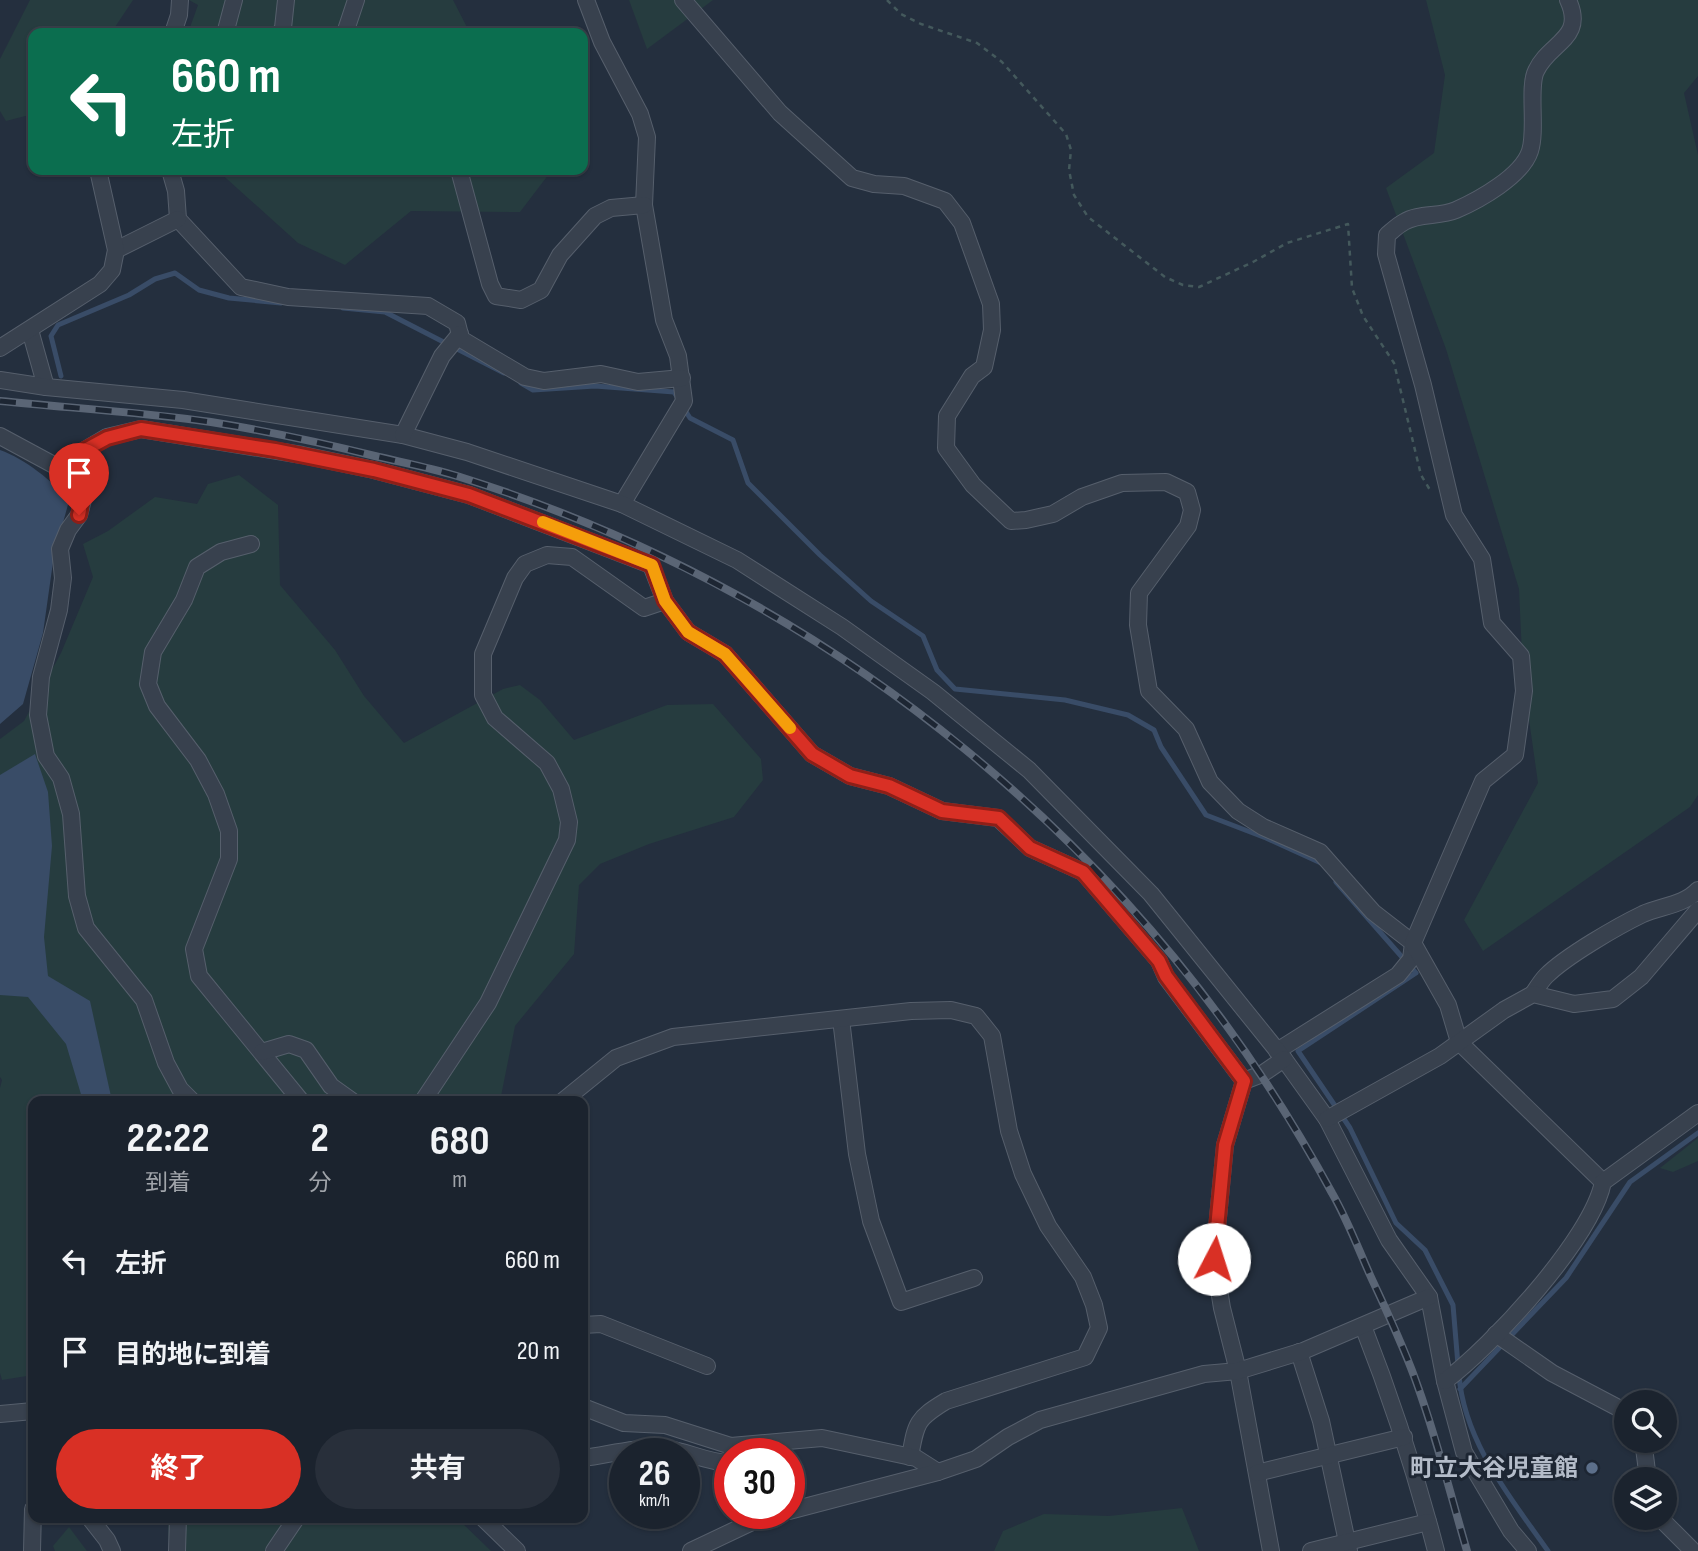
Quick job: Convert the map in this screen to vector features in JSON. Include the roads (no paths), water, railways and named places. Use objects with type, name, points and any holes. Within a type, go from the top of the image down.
[{"type":"street","points":[[175,28],[180,0]]},
{"type":"street","points":[[226,28],[233,0]]},
{"type":"street","points":[[283,28],[286,0]]},
{"type":"street","points":[[347,28],[356,0]]},
{"type":"street","points":[[586,0],[602,42],[640,114],[647,137],[644,205],[664,320],[678,356],[684,401],[622,504]]},
{"type":"street","points":[[683,0],[780,113],[852,178],[874,184],[904,187],[945,201],[962,223],[990,304],[992,330],[984,367],[972,376],[947,416],[947,448],[973,485],[1011,521],[1054,514],[1082,497],[1122,483],[1166,482],[1187,492],[1192,510],[1188,526],[1139,593],[1138,625],[1149,691],[1186,729],[1210,782],[1238,811],[1263,827],[1320,852],[1373,912],[1413,943],[1448,1005],[1459,1042],[1604,1182]]},
{"type":"street","points":[[1244,1081],[1262,1074],[1280,1055],[1398,975],[1411,959],[1413,943],[1483,780],[1515,755],[1524,691],[1521,656],[1492,623],[1482,559],[1454,515],[1427,398],[1385,254],[1387,235],[1405,220],[1455,211],[1503,183],[1523,164],[1531,150],[1534,74],[1543,59],[1569,37],[1574,13],[1568,0]]},
{"type":"street","points":[[0,348],[100,284],[112,270],[116,250],[99,175]]},
{"type":"street","points":[[171,175],[176,191],[178,219],[240,287],[288,297],[428,306],[457,323],[461,339],[525,377],[544,381],[601,374],[638,382],[682,378]]},
{"type":"street","points":[[460,175],[489,284],[496,296],[521,300],[541,290],[560,255],[595,216],[611,208],[644,205]]},
{"type":"street","points":[[116,250],[178,219]]},
{"type":"street","points":[[30,330],[46,387]]},
{"type":"street","points":[[403,435],[443,356],[460,334]]},
{"type":"street","points":[[0,380],[183,400],[403,435],[467,452],[622,504],[737,560],[842,627],[933,692],[1029,770],[1152,894],[1280,1055],[1327,1119],[1389,1240],[1429,1297],[1445,1381],[1464,1452],[1511,1531],[1528,1551]]},
{"type":"street","points":[[63,470],[85,450],[107,438],[141,429],[302,455],[374,470],[469,495],[652,565],[665,601],[688,632],[725,654],[812,754],[850,776],[889,786],[942,811],[999,818],[1030,848],[1083,872],[1159,961],[1166,976],[1244,1081]]},
{"type":"street","points":[[0,436],[63,470],[77,485],[82,500],[79,515],[68,530],[60,549],[63,578],[59,610],[41,677],[38,715],[46,756],[61,778],[71,814],[77,896],[86,928],[144,1000],[166,1063],[180,1089],[187,1096]]},
{"type":"street","points":[[251,544],[221,552],[197,567],[184,600],[153,652],[148,684],[157,706],[198,760],[216,794],[229,831],[229,859],[194,949],[199,976],[296,1096]]},
{"type":"street","points":[[427,1096],[488,1003],[567,840],[569,822],[561,789],[547,763],[495,718],[484,695],[483,654],[514,578],[525,564],[547,555],[572,557],[644,608],[665,601]]},
{"type":"street","points":[[1327,1119],[1440,1056],[1504,1010],[1533,994],[1546,976],[1577,952],[1644,914],[1674,904],[1698,890]]},
{"type":"street","points":[[1533,994],[1574,1004],[1613,999],[1641,977],[1698,910]]},
{"type":"street","points":[[570,1096],[616,1058],[673,1037],[911,1011],[951,1010],[976,1016],[992,1036],[1009,1130],[1023,1174],[1048,1226],[1083,1277],[1094,1305],[1099,1328],[1085,1357],[946,1401],[927,1413],[915,1427],[910,1457]]},
{"type":"street","points":[[841,1019],[857,1154],[871,1221],[901,1302],[974,1278]]},
{"type":"street","points":[[262,1052],[289,1044],[306,1050],[331,1086],[345,1096]]},
{"type":"street","points":[[1244,1081],[1225,1145],[1214,1259],[1271,1551]]},
{"type":"street","points":[[1445,1381],[1467,1365],[1543,1282],[1580,1233],[1601,1196],[1604,1182],[1698,1113]]},
{"type":"street","points":[[805,1507],[938,1472],[976,1459],[1040,1419],[1204,1374],[1238,1371],[1299,1352],[1429,1297]]},
{"type":"street","points":[[588,1325],[601,1325],[707,1366]]},
{"type":"street","points":[[1363,1326],[1404,1437],[1436,1551]]},
{"type":"street","points":[[1496,1334],[1552,1373],[1614,1406]]},
{"type":"street","points":[[1299,1352],[1329,1456],[1348,1546]]},
{"type":"street","points":[[588,1409],[625,1423],[665,1425],[714,1441]]},
{"type":"street","points":[[0,1414],[28,1411]]},
{"type":"street","points":[[1257,1473],[1404,1437]]},
{"type":"street","points":[[805,1439],[822,1438],[916,1458],[938,1472]]},
{"type":"street","points":[[588,1457],[658,1448],[676,1450],[714,1461]]},
{"type":"street","points":[[1311,1551],[1348,1546],[1428,1522]]},
{"type":"street","points":[[32,1551],[33,1523]]},
{"type":"street","points":[[94,1523],[112,1551]]},
{"type":"street","points":[[177,1551],[178,1523]]},
{"type":"street","points":[[274,1551],[293,1523]]},
{"type":"street","points":[[488,1523],[517,1551]]},
{"type":"street","points":[[691,1551],[737,1529]]},
{"type":"street","points":[[1672,1530],[1693,1551]]},
{"type":"water","points":[[0,450],[38,471],[69,501],[54,555],[43,633],[23,704],[0,724]]},
{"type":"water","points":[[35,754],[48,792],[52,846],[44,937],[48,976],[90,1001],[111,1096],[82,1096],[66,1044],[28,997],[0,995],[0,775]]},
{"type":"waterway","points":[[61,376],[51,336],[58,325],[129,295],[155,279],[175,273],[199,290],[229,298],[281,303]]},
{"type":"waterway","points":[[343,308],[385,312],[504,373]]},
{"type":"waterway","points":[[521,383],[533,390],[595,386],[674,392],[678,398]]},
{"type":"waterway","points":[[683,407],[690,418],[733,440],[748,483],[820,555],[871,601],[923,636],[937,670],[955,689],[1065,700],[1128,715],[1154,730],[1161,747],[1206,815],[1321,863]]},
{"type":"waterway","points":[[1336,882],[1416,973],[1298,1051],[1350,1128],[1396,1223],[1425,1250],[1453,1305],[1458,1365]]},
{"type":"waterway","points":[[1460,1389],[1566,1278],[1630,1182],[1698,1133]]},
{"type":"waterway","points":[[1459,1375],[1463,1400],[1480,1446],[1505,1490],[1548,1551]]},
{"type":"railway","points":[[0,401],[211,422],[316,442],[457,476],[594,526],[725,589],[849,663],[965,749],[1072,845],[1169,952],[1256,1068],[1337,1203],[1396,1331],[1425,1407],[1467,1551]]},
{"type":"place","name":"町立大谷児童館","points":[[1592,1468]]}]
